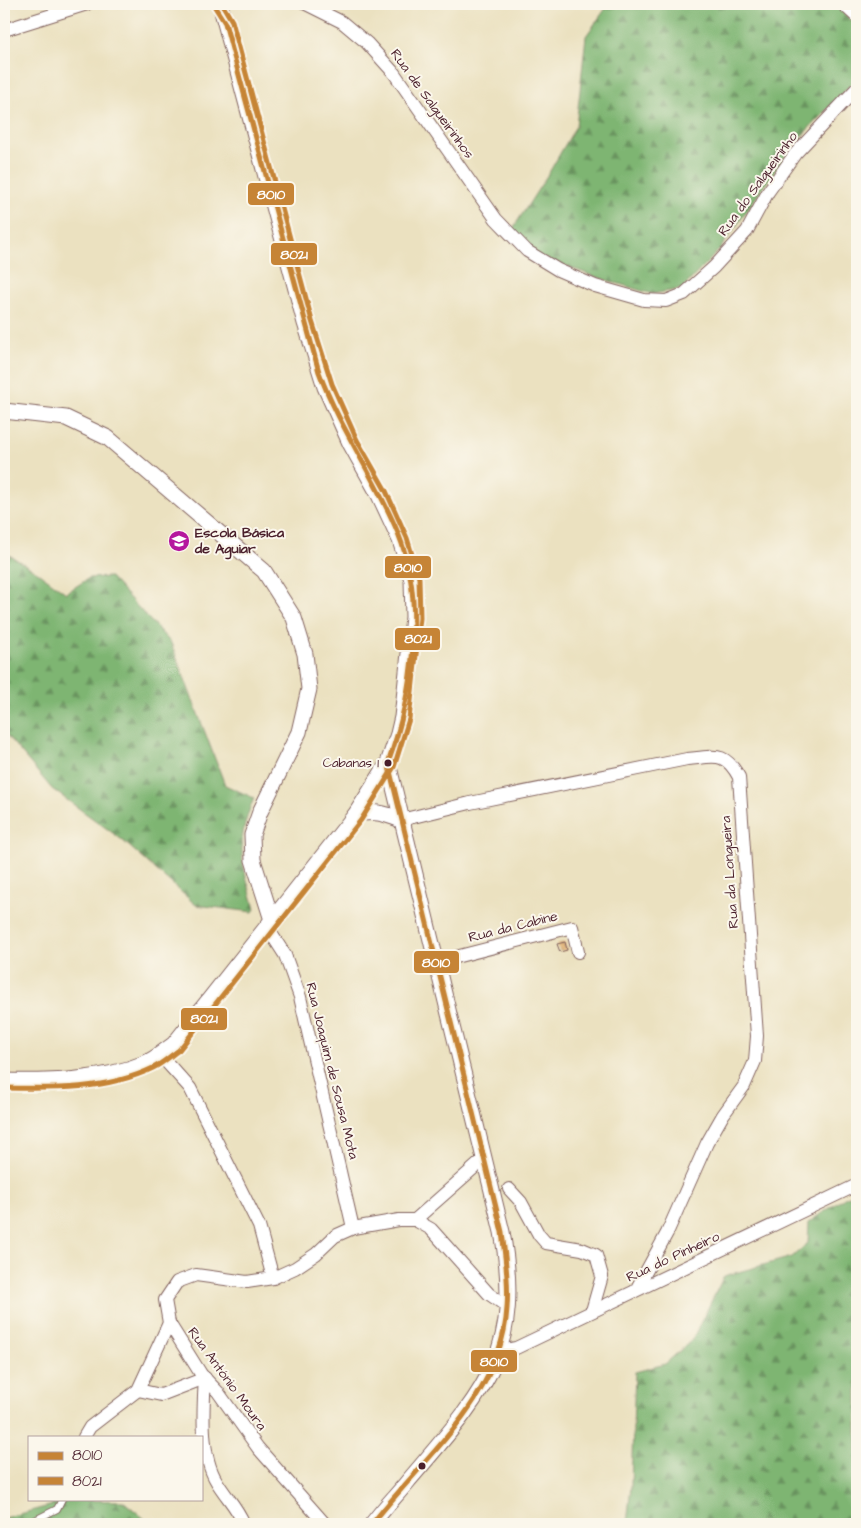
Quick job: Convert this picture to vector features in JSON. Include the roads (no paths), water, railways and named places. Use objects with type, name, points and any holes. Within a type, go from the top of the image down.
[{"type":"street","points":[[4,30],[86,4]]},
{"type":"street","points":[[213,4],[225,24]]},
{"type":"street","points":[[4,1081],[68,1080],[104,1076],[146,1063],[185,1033],[356,814],[388,763],[398,734],[413,617],[412,580],[400,540],[379,495],[350,443],[325,387],[305,323],[220,4]]},
{"type":"street","name":"Rua de Salgueirinhos","points":[[306,4],[342,22],[378,55],[394,73],[496,219]]},
{"type":"street","points":[[843,4],[857,17]]},
{"type":"street","name":"Rua do Salgueirinho","points":[[496,219],[527,251],[558,270],[595,286],[644,300],[666,301],[684,294],[714,267],[747,231],[768,192],[795,154],[857,88]]},
{"type":"street","points":[[4,410],[66,418],[108,438],[264,571],[294,618],[305,654],[309,689],[299,732],[260,812],[252,835],[253,860],[269,924]]},
{"type":"street","name":"Rua da Longueira","points":[[400,820],[470,803],[687,759],[720,757],[731,762],[739,777],[757,1036],[755,1061],[744,1086],[723,1115],[707,1143],[666,1234],[636,1290]]},
{"type":"street","points":[[372,1524],[479,1395],[500,1351],[508,1307],[506,1252],[400,820],[388,763]]},
{"type":"street","points":[[356,814],[382,812],[400,820]]},
{"type":"street","name":"Rua Joaquim de Sousa Mota","points":[[269,924],[285,956],[300,997],[353,1228]]},
{"type":"street","name":"Rua da Cabine","points":[[436,962],[572,928],[578,952]]},
{"type":"street","points":[[160,1054],[190,1088],[259,1226],[273,1278]]},
{"type":"street","points":[[484,1159],[415,1220],[431,1229],[489,1294],[508,1307]]},
{"type":"street","name":"Rua do Pinheiro","points":[[500,1351],[516,1348],[857,1185]]},
{"type":"street","points":[[509,1189],[521,1202],[539,1235],[546,1242],[596,1255],[602,1276],[592,1311]]},
{"type":"street","name":"Rua António Moura","points":[[325,1524],[258,1448],[205,1378],[169,1323],[165,1300],[177,1282],[196,1275],[247,1282],[273,1278],[295,1268],[316,1254],[335,1236],[353,1228],[399,1220],[415,1220]]},
{"type":"street","points":[[85,1436],[90,1427],[138,1390],[169,1323]]},
{"type":"street","points":[[138,1390],[161,1395],[205,1378],[203,1409],[208,1462],[217,1481],[238,1509],[244,1524]]},
{"type":"lane","points":[[27,1524],[57,1509],[62,1500]]},
{"type":"place","name":"Escola Básica de Aguiar","points":[[179,541]]},
{"type":"place","name":"Cabanas 1","points":[[388,763]]}]
